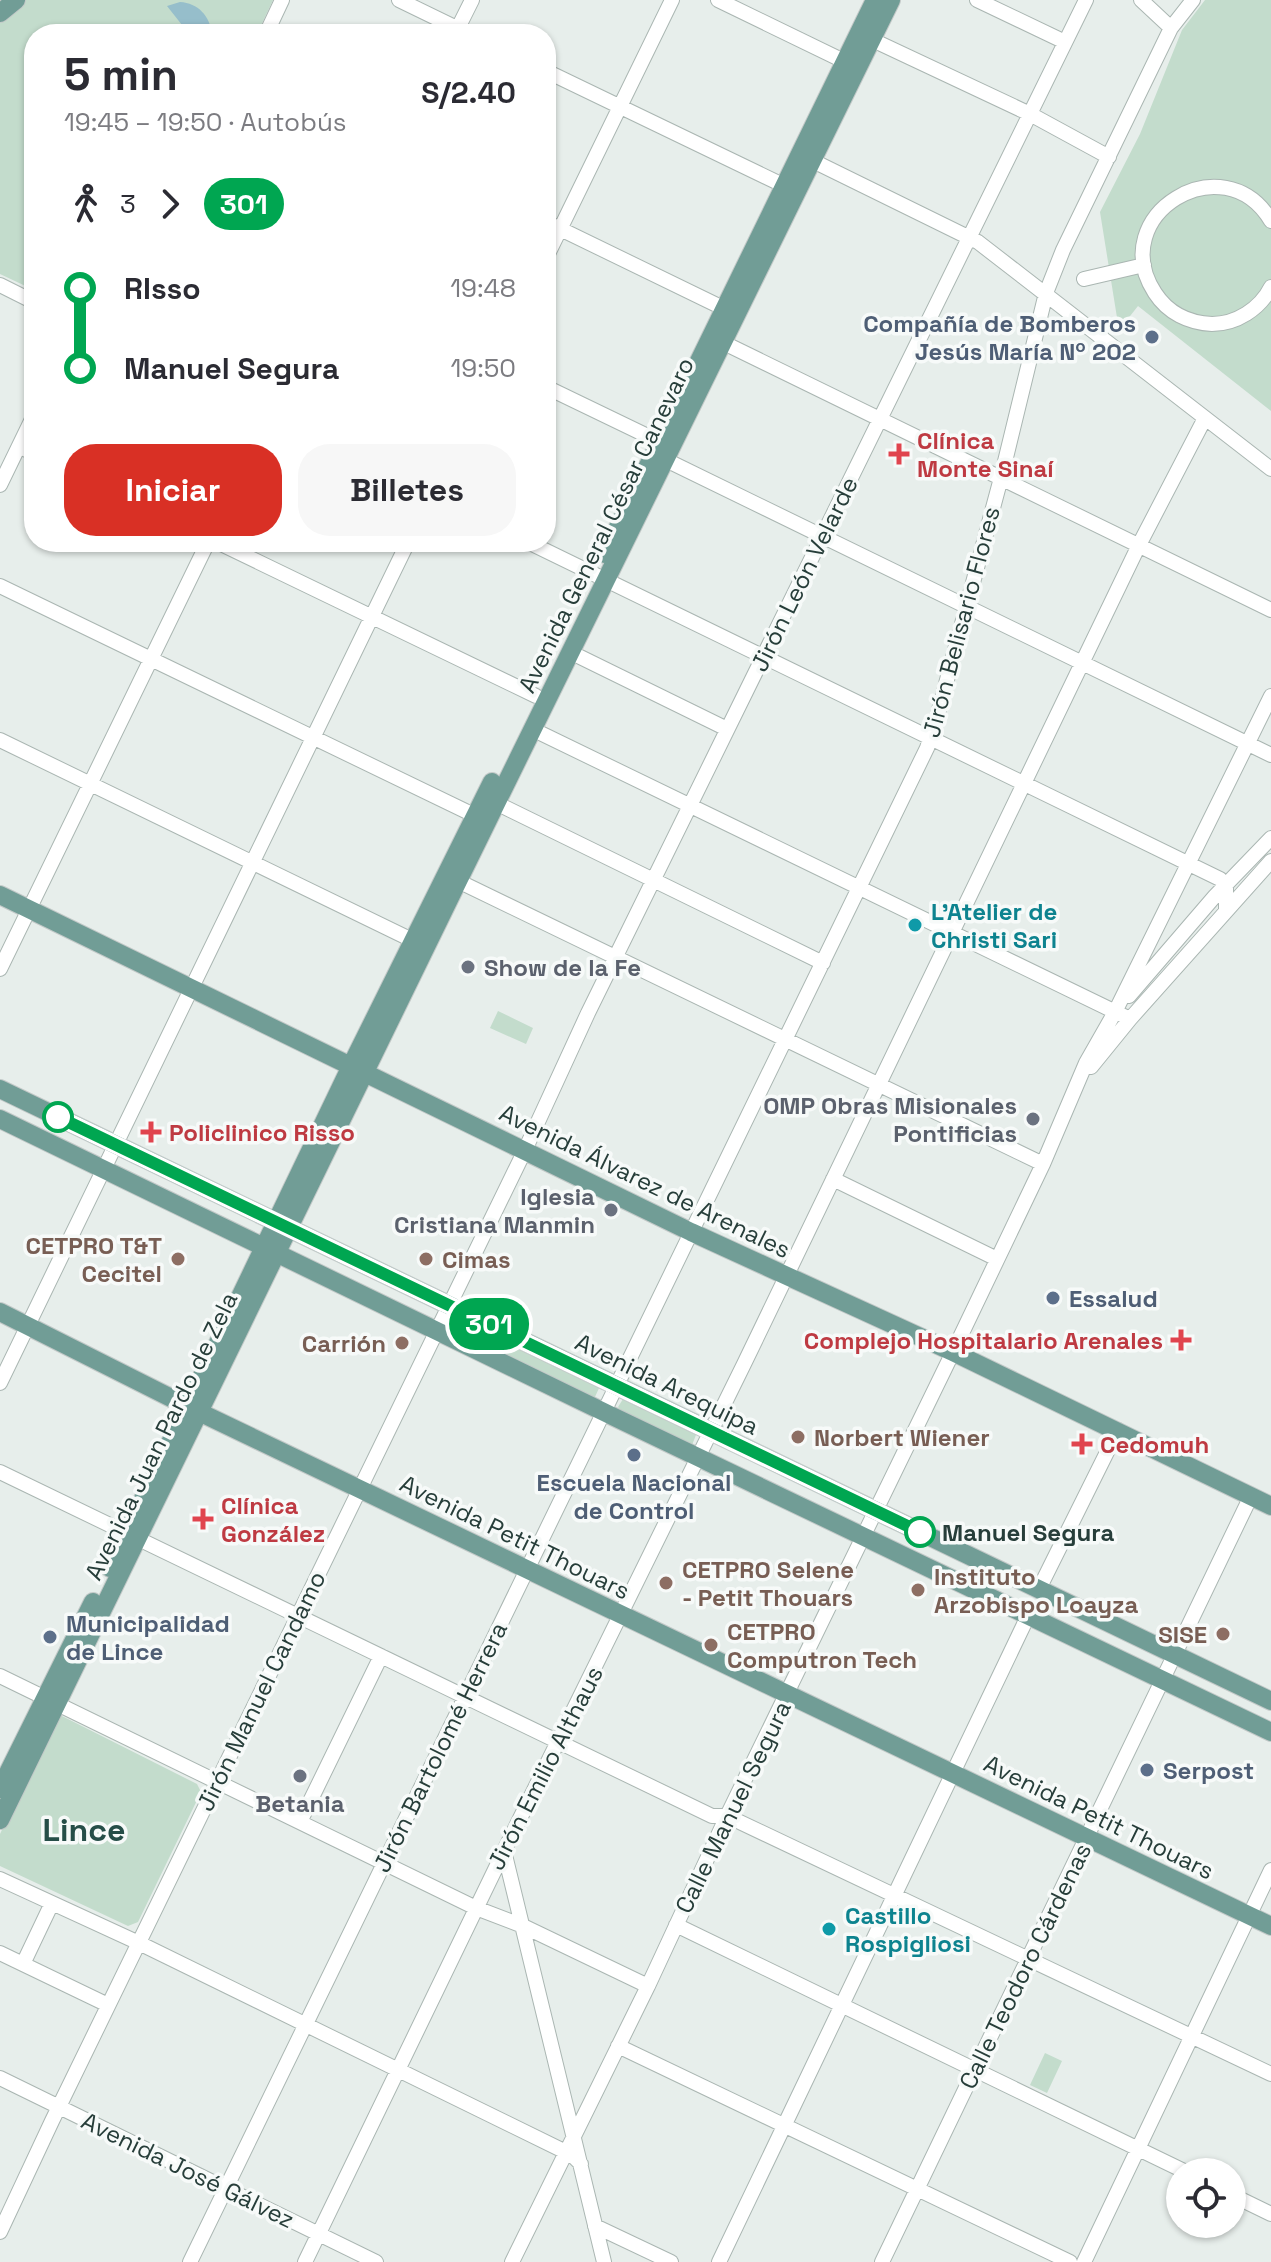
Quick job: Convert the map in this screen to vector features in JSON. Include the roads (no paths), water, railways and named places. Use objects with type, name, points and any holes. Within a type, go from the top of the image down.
[{"type":"main road","points":[[0,13],[16,0]]},
{"type":"main road","name":"Avenida General César Canevaro","points":[[866,37],[875,0]]},
{"type":"main road","name":"Avenida General César Canevaro","points":[[663,451],[724,343],[791,189],[852,64],[891,0]]},
{"type":"main road","name":"Avenida General César Canevaro","points":[[358,1069],[458,881],[481,818],[536,696],[600,578],[663,451],[725,309],[791,189]]},
{"type":"main road","name":"Avenida General César Canevaro","points":[[358,1069],[414,941],[481,818],[496,803],[570,652],[600,578]]},
{"type":"main road","name":"Avenida Álvarez de Arenales","points":[[0,895],[691,1232],[953,1352],[1271,1506]]},
{"type":"main road","name":"Avenida Juan Pardo de Zela","points":[[0,1789],[50,1700],[133,1536],[358,1069]]},
{"type":"main road","name":"Avenida Arequipa","points":[[0,1089],[1271,1701]]},
{"type":"main road","points":[[0,1119],[1271,1732]]},
{"type":"main road","name":"Avenida Petit Thouars","points":[[0,1312],[359,1489],[1271,1926]]},
{"type":"main road","name":"Avenida Juan Pardo de Zela","points":[[0,1820],[50,1700]]},
{"type":"street","points":[[271,24],[282,0]]},
{"type":"street","points":[[399,0],[445,24]]},
{"type":"street","points":[[463,24],[472,0]]},
{"type":"street","points":[[556,237],[672,0]]},
{"type":"street","points":[[718,0],[852,64]]},
{"type":"street","points":[[977,0],[1065,42]]},
{"type":"street","name":"Jirón León Velarde","points":[[525,1150],[615,957],[1086,0]]},
{"type":"street","points":[[1141,0],[1171,28]]},
{"type":"street","name":"Jirón Belisario Flores","points":[[691,1232],[861,888],[930,738],[1001,478],[1046,293],[1063,250],[1171,28],[1193,0]]},
{"type":"street","points":[[866,37],[1030,114],[1109,157]]},
{"type":"street","points":[[556,76],[791,189]]},
{"type":"street","points":[[806,157],[969,237],[1046,293],[1271,469]]},
{"type":"street","points":[[1271,221],[1253,201],[1237,192],[1218,187],[1200,188],[1182,194],[1166,204],[1154,219],[1146,236],[1144,265],[1149,284],[1160,301],[1175,314],[1194,322],[1214,324],[1234,320],[1252,310],[1267,296],[1271,287]]},
{"type":"street","points":[[556,227],[725,309]]},
{"type":"street","points":[[1084,279],[1144,265]]},
{"type":"street","points":[[0,285],[24,297]]},
{"type":"street","points":[[724,343],[1271,610]]},
{"type":"street","points":[[556,392],[822,536],[1271,755]]},
{"type":"street","name":"Jirón Emilio Althaus","points":[[305,2262],[622,1615],[1139,545],[1205,418]]},
{"type":"street","points":[[0,485],[24,436]]},
{"type":"street","points":[[19,446],[24,449]]},
{"type":"street","points":[[0,969],[203,552]]},
{"type":"street","points":[[238,552],[536,696]]},
{"type":"street","points":[[0,1383],[403,552]]},
{"type":"street","points":[[548,552],[1220,879],[1226,886],[1226,910]]},
{"type":"street","points":[[0,586],[481,818]]},
{"type":"street","points":[[570,652],[727,729]]},
{"type":"street","points":[[1077,1087],[1086,1063],[1115,1012],[1271,696]]},
{"type":"street","points":[[532,729],[1130,1019]]},
{"type":"street","points":[[0,740],[414,941]]},
{"type":"street","points":[[496,803],[823,963]]},
{"type":"street","points":[[1115,1012],[1271,838]]},
{"type":"street","points":[[1077,1087],[1130,1019],[1271,861]]},
{"type":"street","points":[[458,881],[1043,1164]]},
{"type":"street","points":[[1151,939],[1169,952],[1187,956]]},
{"type":"street","name":"Calle Manuel Segura","points":[[512,2262],[953,1352],[1077,1087]]},
{"type":"street","name":"Jirón Manuel Candamo","points":[[0,2232],[525,1150]]},
{"type":"street","points":[[833,1179],[997,1259]]},
{"type":"street","name":"Jirón Bartolomé Herrera","points":[[190,2262],[691,1232]]},
{"type":"street","points":[[1039,1589],[1118,1430]]},
{"type":"street","points":[[0,1472],[712,1816],[727,1816],[1271,2074]]},
{"type":"street","name":"Calle Teodoro Cárdenas","points":[[882,2262],[1251,1496]]},
{"type":"street","points":[[719,2262],[1028,1616]]},
{"type":"street","points":[[300,1822],[381,1656]]},
{"type":"street","points":[[0,1676],[476,1908],[523,1926],[648,1986]]},
{"type":"street","points":[[504,1851],[604,2262]]},
{"type":"street","points":[[1084,2262],[1271,1870]]},
{"type":"street","points":[[0,1879],[49,1909],[139,1943],[566,2152],[581,2164]]},
{"type":"street","points":[[23,1964],[49,1909]]},
{"type":"street","points":[[676,1925],[1166,2162]]},
{"type":"street","points":[[0,1953],[108,2005]]},
{"type":"street","points":[[618,2046],[1070,2262]]},
{"type":"street","name":"Avenida José Gálvez","points":[[0,2078],[376,2262]]},
{"type":"street","points":[[1246,2202],[1271,2214]]},
{"type":"street","points":[[595,2226],[671,2262]]},
{"type":"water","points":[[180,2],[192,5],[202,12],[210,24],[181,24],[167,6]]},
{"type":"place","name":"Compañía de Bomberos Jesús María Nº 202","points":[[1152,337]]},
{"type":"place","name":"Clínica Monte Sinaí","points":[[899,454]]},
{"type":"place","name":"L’Atelier de Christi Sari","points":[[915,925]]},
{"type":"place","name":"Show de la Fe","points":[[468,967]]},
{"type":"place","name":"OMP Obras Misionales Pontificias","points":[[1033,1119]]},
{"type":"place","name":"Policlinico Risso","points":[[151,1132]]},
{"type":"place","name":"Iglesia Cristiana Manmin","points":[[611,1210]]},
{"type":"place","name":"CETPRO T&T Cecitel","points":[[178,1259]]},
{"type":"place","name":"Cimas","points":[[426,1259]]},
{"type":"place","name":"Essalud","points":[[1053,1298]]},
{"type":"place","name":"Complejo Hospitalario Arenales","points":[[1181,1340]]},
{"type":"place","name":"Carrión","points":[[402,1343]]},
{"type":"place","name":"Norbert Wiener","points":[[798,1437]]},
{"type":"place","name":"Cedomuh","points":[[1082,1444]]},
{"type":"place","name":"Escuela Nacional de Control","points":[[634,1455]]},
{"type":"place","name":"Clínica González","points":[[203,1519]]},
{"type":"place","name":"Manuel Segura","points":[[920,1532]]},
{"type":"place","name":"CETPRO Selene - Petit Thouars","points":[[666,1583]]},
{"type":"place","name":"Instituto Arzobispo Loayza","points":[[918,1590]]},
{"type":"place","name":"SISE","points":[[1223,1634]]},
{"type":"place","name":"Municipalidad de Lince","points":[[50,1637]]},
{"type":"place","name":"CETPRO Computron Tech","points":[[711,1645]]},
{"type":"place","name":"Serpost","points":[[1147,1770]]},
{"type":"place","name":"Betania","points":[[300,1776]]},
{"type":"place","name":"Castillo Rospigliosi","points":[[829,1929]]},
{"type":"district","name":"Lince","points":[[84,1830]]}]
